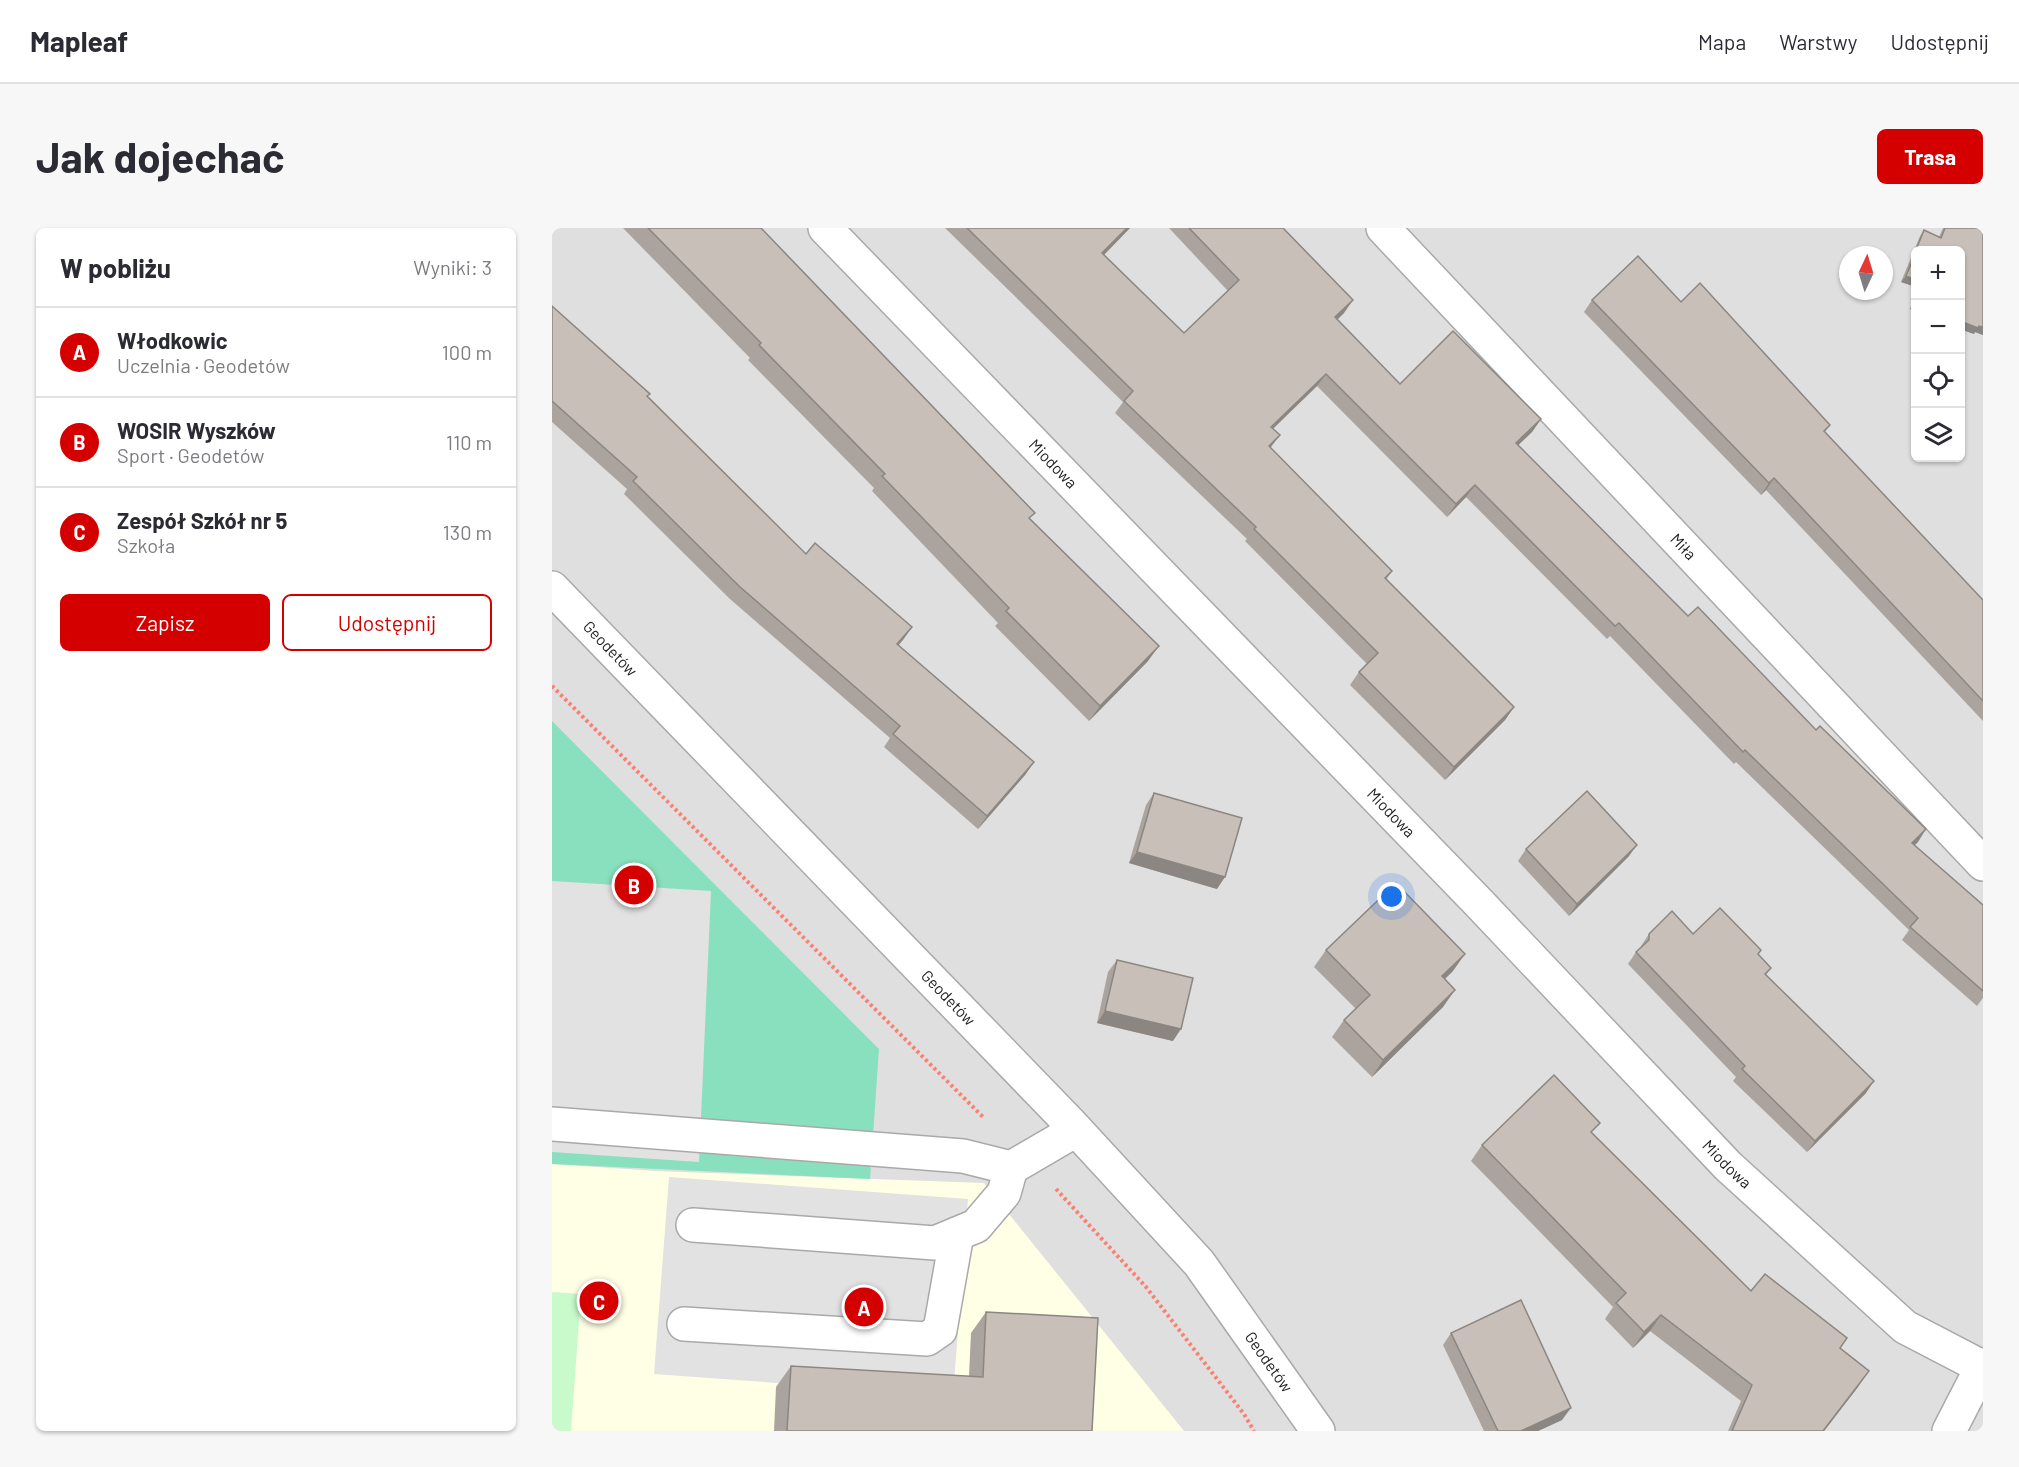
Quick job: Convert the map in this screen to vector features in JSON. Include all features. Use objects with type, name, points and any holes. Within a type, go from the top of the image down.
[{"type":"street","name":"Miodowa","points":[[825,228],[1479,902],[1728,1166],[1905,1327],[1982,1366]]},
{"type":"street","name":"Miła","points":[[1383,228],[1983,864]]},
{"type":"street","name":"Geodetów","points":[[552,588],[1076,1130],[1199,1263],[1318,1431]]},
{"type":"street","points":[[552,1124],[963,1156],[1011,1168]]},
{"type":"street","points":[[693,1224],[935,1243],[976,1227],[1004,1193],[1011,1168],[1076,1130]]},
{"type":"street","points":[[684,1324],[927,1339],[940,1330],[957,1234]]},
{"type":"street","points":[[1950,1431],[1982,1366]]},
{"type":"path","points":[[552,686],[990,1124]]},
{"type":"path","points":[[1058,1190],[1146,1287],[1244,1414],[1254,1431]]},
{"type":"shaded area","points":[[552,228],[1983,228],[1983,1431],[552,1431]]},
{"type":"shaded area","points":[[552,881],[711,891],[699,1162],[552,1152]]},
{"type":"shaded area","points":[[552,1164],[656,1171],[984,1183],[1184,1431],[552,1431]]},
{"type":"shaded area","points":[[669,1177],[968,1199],[953,1396],[654,1374]]},
{"type":"green space","points":[[552,721],[879,1049],[870,1179],[552,1164]]},
{"type":"green space","points":[[552,1292],[581,1294],[571,1431],[552,1431]]},
{"type":"building","points":[[648,228],[761,228],[1035,513],[1029,518],[1159,646],[1100,706],[1006,611],[1009,608],[882,476],[885,474]]},
{"type":"building","points":[[967,228],[1127,228],[1102,253],[1184,333],[1239,280],[1189,228],[1283,228],[1353,300],[1335,317],[1400,384],[1453,331],[1541,419],[1516,443],[1688,616],[1698,607],[1816,730],[1820,726],[1926,829],[1912,843],[1983,905],[1983,991],[1910,927],[1918,918],[1745,750],[1743,752],[1619,623],[1615,626],[1475,485],[1456,504],[1326,374],[1271,427],[1280,435],[1269,446],[1392,571],[1385,578],[1514,707],[1454,767],[1359,672],[1378,653],[1254,529],[1256,527],[1124,401],[1133,391]]},
{"type":"building","points":[[1945,228],[1983,230],[1983,327],[1978,328],[1965,323],[1965,246],[1918,246],[1924,230],[1941,238]]},
{"type":"building","points":[[1638,256],[1681,302],[1700,283],[1830,425],[1824,431],[1983,600],[1983,701],[1774,478],[1769,483],[1592,300]]},
{"type":"building","points":[[1911,264],[1911,278],[1906,276]]},
{"type":"building","points":[[552,306],[650,394],[647,396],[806,554],[815,543],[912,627],[897,644],[1034,762],[987,816],[893,734],[900,726],[739,586],[633,481],[637,477],[552,401]]},
{"type":"building","points":[[1587,791],[1637,845],[1577,904],[1526,849]]},
{"type":"building","points":[[1154,793],[1242,818],[1225,877],[1137,852]]},
{"type":"building","points":[[1396,883],[1465,954],[1442,976],[1455,990],[1383,1060],[1344,1020],[1370,995],[1326,950]]},
{"type":"building","points":[[1720,908],[1761,950],[1758,954],[1771,968],[1765,974],[1874,1081],[1815,1141],[1742,1069],[1745,1066],[1636,952],[1649,940],[1649,934],[1672,911],[1693,934]]},
{"type":"building","points":[[1117,960],[1193,978],[1181,1029],[1105,1011]]},
{"type":"building","points":[[1554,1075],[1600,1123],[1591,1132],[1751,1291],[1765,1274],[1847,1338],[1840,1348],[1869,1371],[1823,1431],[1732,1431],[1752,1385],[1661,1315],[1644,1332],[1616,1303],[1626,1293],[1482,1145]]},
{"type":"building","points":[[1521,1300],[1571,1408],[1521,1431],[1498,1431],[1451,1333]]},
{"type":"building","points":[[986,1312],[1098,1318],[1092,1431],[787,1431],[791,1366],[983,1377]]},
{"type":"place","name":"WOSIR Wyszków","points":[[634,885]]},
{"type":"place","name":"Zespół Szkół nr 5","points":[[599,1301]]},
{"type":"place","name":"Włodkowic","points":[[864,1307]]}]
